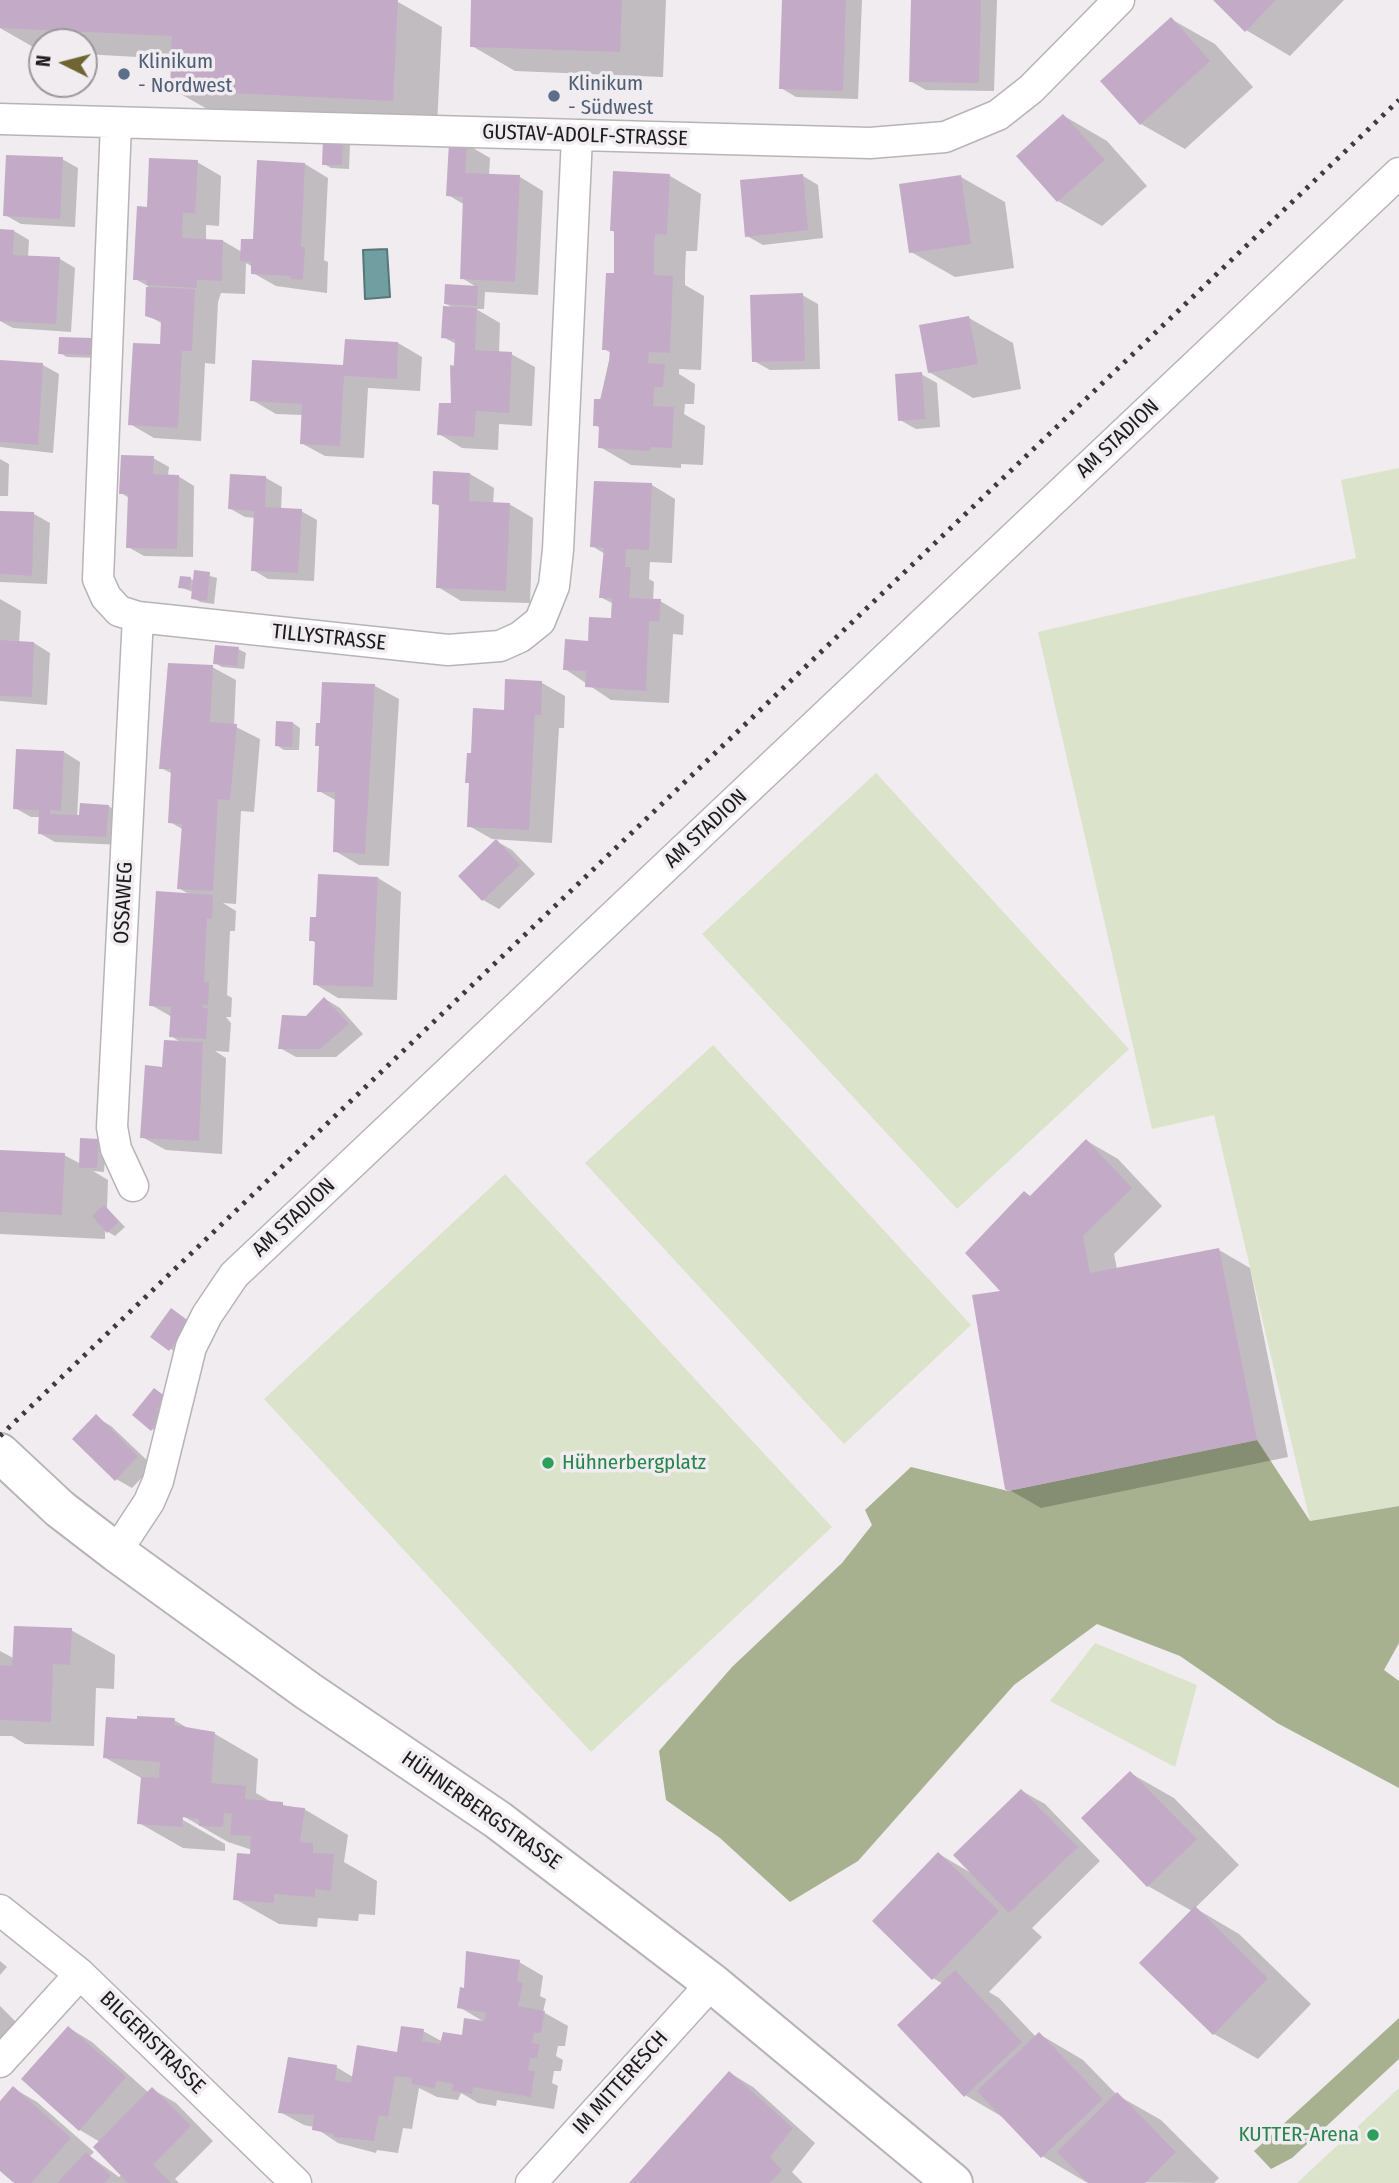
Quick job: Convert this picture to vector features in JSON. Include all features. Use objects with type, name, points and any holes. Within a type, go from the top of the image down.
[{"type":"street","name":"GUSTAV-ADOLF-STRASSE","points":[[0,119],[870,143],[945,137],[998,115],[1020,98],[1119,0]]},
{"type":"street","name":"TILLYSTRASSE","points":[[116,123],[98,579],[106,597],[119,611],[138,617],[449,650],[500,646],[520,637],[540,621],[554,586],[578,137]]},
{"type":"street","name":"AM STADION","points":[[116,1552],[149,1503],[158,1481],[191,1347],[207,1315],[234,1275],[1399,173]]},
{"type":"street","name":"OSSAWEG","points":[[133,1186],[116,1149],[112,1127],[138,617]]},
{"type":"street","name":"HÜHNERBERGSTRASSE","points":[[0,1453],[60,1509],[116,1552],[308,1691],[498,1820],[712,1983],[953,2183]]},
{"type":"street","name":"BILGERISTRASSE","points":[[0,1910],[80,1973],[296,2183]]},
{"type":"street","points":[[0,2062],[80,1973]]},
{"type":"street","name":"IM MITTERESCH","points":[[531,2183],[712,1983]]},
{"type":"green space","points":[[1399,468],[1399,1506],[1310,1521],[1214,1115],[1152,1129],[1038,632],[1356,558],[1341,480]]},
{"type":"green space","points":[[876,773],[1129,1049],[957,1209],[702,934]]},
{"type":"green space","points":[[713,1045],[971,1325],[844,1444],[585,1163]]},
{"type":"green space","name":"Hühnerbergplatz","points":[[505,1174],[832,1527],[591,1752],[264,1399]]},
{"type":"green space","points":[[1257,1440],[1310,1521],[1399,1506],[1399,1643],[1384,1670],[1399,1681],[1399,1788],[1277,1723],[1180,1656],[1097,1624],[1014,1685],[858,1861],[790,1902],[720,1838],[666,1800],[659,1751],[732,1667],[842,1563],[872,1525],[865,1510],[911,1467],[1008,1491]]},
{"type":"green space","points":[[1095,1643],[1197,1685],[1175,1767],[1050,1701]]},
{"type":"green space","points":[[1399,2018],[1399,2059],[1292,2158],[1271,2169],[1254,2151]]},
{"type":"green space","name":"KUTTER-Arena","points":[[1399,2088],[1399,2183],[1297,2183]]},
{"type":"water","points":[[387,249],[390,297],[365,299],[363,250]]},
{"type":"building","points":[[0,0],[398,0],[393,101],[170,90],[172,36],[98,33],[98,28],[0,28]]},
{"type":"building","points":[[471,0],[622,0],[620,52],[470,47]]},
{"type":"building","points":[[782,0],[846,0],[843,91],[779,89]]},
{"type":"building","points":[[911,0],[981,0],[979,83],[909,82]]},
{"type":"building","points":[[1213,0],[1276,0],[1245,32]]},
{"type":"building","points":[[1171,17],[1210,61],[1140,125],[1100,81]]},
{"type":"building","points":[[1063,114],[1105,160],[1057,202],[1016,156]]},
{"type":"building","points":[[323,139],[343,139],[342,165],[322,165]]},
{"type":"building","points":[[449,142],[467,143],[465,173],[520,175],[515,282],[460,279],[463,197],[446,196]]},
{"type":"building","points":[[6,155],[63,157],[60,219],[3,216]]},
{"type":"building","points":[[149,158],[198,160],[195,213],[183,213],[182,238],[223,240],[222,281],[197,280],[197,288],[146,285],[147,280],[133,280],[137,206],[147,207]]},
{"type":"building","points":[[257,160],[305,163],[301,247],[305,247],[303,280],[291,279],[290,276],[251,274],[251,262],[240,261],[241,239],[253,239]]},
{"type":"building","points":[[613,171],[670,174],[667,235],[655,234],[654,275],[673,276],[670,353],[649,352],[648,363],[665,364],[663,387],[654,387],[653,406],[674,407],[672,448],[650,447],[650,451],[598,448],[599,426],[593,426],[594,399],[601,399],[610,350],[602,350],[606,273],[614,273],[614,231],[610,231]]},
{"type":"building","points":[[803,174],[808,230],[745,237],[740,180]]},
{"type":"building","points":[[961,175],[971,244],[909,253],[899,184]]},
{"type":"building","points":[[0,229],[14,230],[13,255],[60,257],[56,324],[0,321]]},
{"type":"building","points":[[445,284],[478,286],[477,306],[444,304]]},
{"type":"building","points":[[146,287],[195,289],[192,351],[182,351],[178,428],[128,425],[133,343],[160,344],[161,321],[145,316]]},
{"type":"building","points":[[803,293],[805,361],[752,362],[750,295]]},
{"type":"building","points":[[443,306],[477,308],[475,350],[512,352],[509,413],[476,411],[474,437],[437,435],[439,403],[451,403],[450,365],[454,366],[455,339],[441,338]]},
{"type":"building","points":[[969,316],[978,364],[928,373],[919,325]]},
{"type":"building","points":[[59,337],[92,338],[91,355],[58,354]]},
{"type":"building","points":[[345,339],[398,342],[397,379],[344,376],[340,446],[300,444],[302,404],[250,401],[252,360],[343,365]]},
{"type":"building","points":[[0,360],[43,363],[38,445],[0,442]]},
{"type":"building","points":[[922,372],[925,419],[898,421],[895,374]]},
{"type":"building","points":[[121,455],[154,456],[153,474],[179,475],[177,549],[126,548],[128,494],[119,494]]},
{"type":"building","points":[[433,471],[470,473],[469,501],[510,503],[506,591],[436,588],[439,505],[432,504]]},
{"type":"building","points":[[230,474],[266,476],[265,507],[302,509],[298,573],[251,571],[254,511],[228,509]]},
{"type":"building","points":[[594,481],[652,483],[649,550],[626,549],[625,567],[631,567],[629,598],[661,599],[659,622],[649,621],[646,691],[585,687],[586,671],[563,670],[565,639],[588,641],[589,617],[611,618],[612,598],[599,598],[604,548],[590,547]]},
{"type":"building","points":[[0,511],[34,512],[32,576],[0,574]]},
{"type":"building","points":[[194,570],[210,572],[207,601],[191,599]]},
{"type":"building","points":[[180,576],[191,577],[190,589],[178,588]]},
{"type":"building","points":[[0,640],[34,642],[32,697],[0,696]]},
{"type":"building","points":[[215,645],[239,647],[237,666],[213,664]]},
{"type":"building","points":[[168,663],[213,665],[210,722],[237,724],[230,800],[218,799],[213,891],[177,889],[182,824],[168,823],[171,769],[159,769]]},
{"type":"building","points":[[505,679],[542,681],[541,715],[535,715],[529,830],[467,827],[469,783],[465,783],[467,753],[471,753],[473,708],[504,710]]},
{"type":"building","points":[[322,682],[375,684],[365,854],[333,852],[335,792],[317,792],[319,746],[315,746],[316,723],[320,723]]},
{"type":"building","points":[[276,721],[293,722],[292,747],[275,746]]},
{"type":"building","points":[[16,749],[64,751],[61,811],[50,810],[50,814],[79,815],[80,803],[109,805],[106,837],[38,834],[39,810],[13,809]]},
{"type":"building","points":[[496,839],[520,865],[482,901],[458,876]]},
{"type":"building","points":[[318,874],[378,877],[373,987],[313,985],[315,941],[309,941],[310,917],[316,917]]},
{"type":"building","points":[[156,891],[213,895],[212,919],[207,918],[204,982],[209,982],[208,1005],[203,1004],[203,1008],[208,1008],[206,1039],[169,1037],[171,1007],[149,1006]]},
{"type":"building","points":[[324,997],[349,1024],[320,1049],[278,1049],[282,1015],[306,1016]]},
{"type":"building","points":[[164,1040],[203,1042],[199,1141],[140,1138],[145,1065],[162,1067]]},
{"type":"building","points":[[80,1138],[99,1139],[97,1168],[79,1168]]},
{"type":"building","points":[[1086,1139],[1132,1188],[1083,1236],[1090,1273],[1219,1248],[1257,1440],[1008,1491],[1005,1489],[972,1295],[1000,1291],[965,1253],[1024,1191],[1030,1196]]},
{"type":"building","points":[[0,1150],[65,1153],[62,1215],[0,1212]]},
{"type":"building","points":[[104,1205],[119,1222],[107,1233],[92,1216]]},
{"type":"building","points":[[171,1308],[190,1322],[169,1351],[150,1337]]},
{"type":"building","points":[[154,1388],[166,1397],[157,1409],[164,1414],[151,1431],[132,1415]]},
{"type":"building","points":[[96,1414],[138,1456],[115,1481],[72,1439]]},
{"type":"building","points":[[14,1626],[72,1628],[70,1665],[53,1664],[51,1722],[0,1720],[0,1665],[12,1666]]},
{"type":"building","points":[[137,1716],[175,1718],[174,1725],[215,1732],[211,1783],[246,1786],[245,1799],[283,1802],[283,1806],[305,1808],[300,1842],[313,1843],[313,1853],[334,1854],[331,1891],[315,1889],[315,1897],[274,1894],[274,1903],[233,1900],[237,1853],[250,1854],[251,1836],[230,1835],[232,1814],[224,1813],[223,1827],[199,1826],[199,1819],[182,1817],[182,1827],[137,1824],[141,1777],[159,1778],[160,1762],[103,1758],[106,1717],[137,1719]]},
{"type":"building","points":[[1130,1771],[1197,1839],[1147,1887],[1081,1818]]},
{"type":"building","points":[[1021,1789],[1078,1847],[1009,1913],[953,1855]]},
{"type":"building","points":[[938,1852],[999,1911],[932,1980],[872,1921]]},
{"type":"building","points":[[1195,1906],[1268,1978],[1213,2035],[1139,1963]]},
{"type":"building","points":[[466,1951],[520,1960],[517,1981],[523,1983],[518,2006],[545,2011],[541,2033],[534,2033],[532,2043],[540,2044],[537,2058],[530,2058],[528,2070],[535,2071],[531,2097],[473,2087],[472,2094],[452,2091],[453,2084],[437,2081],[434,2088],[412,2084],[412,2078],[395,2076],[388,2117],[379,2115],[374,2141],[334,2137],[333,2134],[312,2130],[314,2115],[278,2113],[288,2057],[337,2065],[335,2080],[351,2083],[357,2045],[397,2052],[401,2026],[424,2029],[422,2041],[440,2044],[443,2032],[462,2035],[464,2018],[484,2021],[486,2013],[457,2008],[460,1987],[464,1988]]},
{"type":"building","points":[[955,1970],[1022,2042],[964,2097],[897,2025]]},
{"type":"building","points":[[68,2026],[126,2077],[79,2131],[21,2079]]},
{"type":"building","points":[[1039,2032],[1103,2099],[1041,2158],[977,2091]]},
{"type":"building","points":[[729,2071],[793,2128],[770,2157],[782,2170],[770,2183],[629,2183]]},
{"type":"building","points":[[13,2086],[71,2138],[31,2183],[14,2183],[0,2171],[0,2101]]},
{"type":"building","points":[[152,2087],[191,2126],[153,2165],[171,2183],[128,2183],[93,2147]]},
{"type":"building","points":[[1117,2092],[1176,2152],[1145,2183],[1088,2183],[1057,2152]]},
{"type":"building","points":[[86,2152],[111,2176],[104,2183],[57,2183]]},
{"type":"railway","points":[[0,1436],[1399,100]]},
{"type":"place","name":"Klinikum - Nordwest","points":[[124,74]]},
{"type":"place","name":"Klinikum - Südwest","points":[[554,96]]},
{"type":"place","name":"Hühnerbergplatz","points":[[548,1463]]},
{"type":"place","name":"KUTTER-Arena","points":[[1373,2135]]}]
